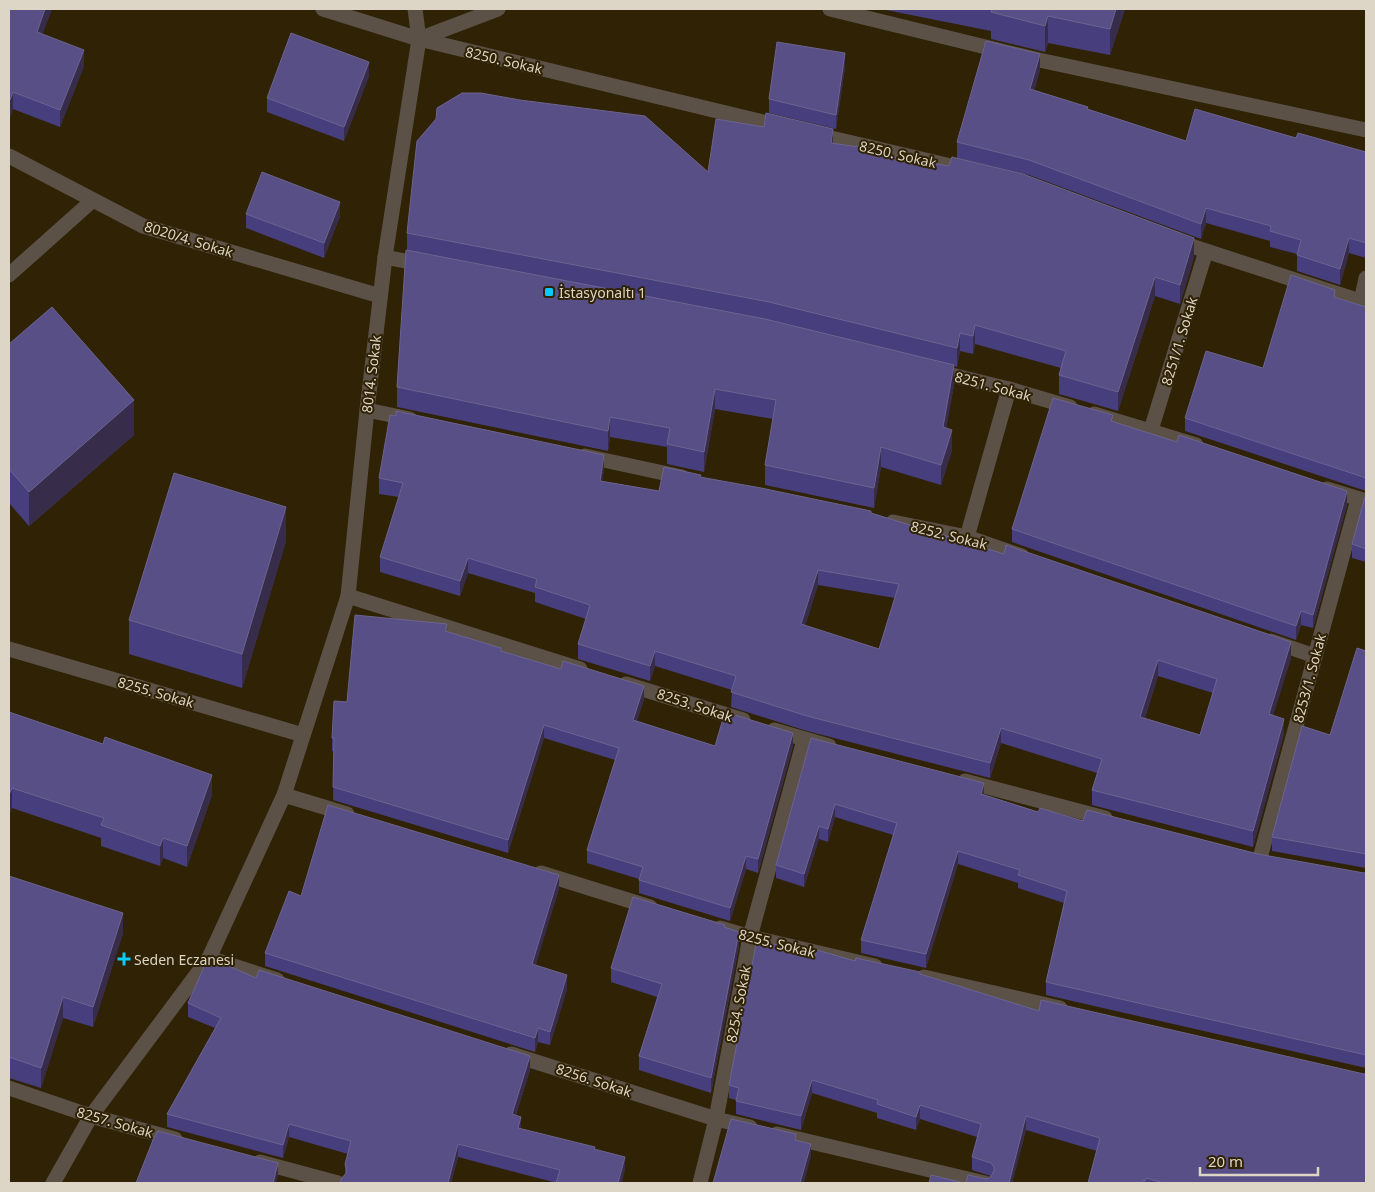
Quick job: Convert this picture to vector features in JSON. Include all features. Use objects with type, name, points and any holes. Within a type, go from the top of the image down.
[{"type":"street","name":"8250. Sokak","points":[[323,9],[419,40],[978,173]]},
{"type":"street","name":"8014. Sokak","points":[[54,1183],[91,1116],[209,958],[284,794],[348,596],[380,296],[419,40],[415,9]]},
{"type":"street","points":[[419,40],[498,9]]},
{"type":"street","points":[[830,9],[1040,60],[1366,130]]},
{"type":"street","name":"8020/4. Sokak","points":[[9,156],[143,226],[380,296]]},
{"type":"street","points":[[9,275],[93,200]]},
{"type":"street","points":[[1161,234],[1206,251],[1363,302],[1366,278]]},
{"type":"street","name":"8251/1. Sokak","points":[[1151,430],[1206,251]]},
{"type":"street","points":[[385,257],[444,268]]},
{"type":"street","name":"8251. Sokak","points":[[922,368],[1009,389],[1151,430],[1208,449]]},
{"type":"street","points":[[967,537],[1009,389]]},
{"type":"street","points":[[367,410],[425,422]]},
{"type":"street","points":[[570,453],[696,480]]},
{"type":"street","points":[[1311,483],[1362,500]]},
{"type":"street","name":"8253/1. Sokak","points":[[1279,861],[1255,856],[1362,500]]},
{"type":"street","name":"8252. Sokak","points":[[880,519],[967,537],[1033,560]]},
{"type":"street","points":[[348,596],[595,674]]},
{"type":"street","points":[[1258,637],[1315,656]]},
{"type":"street","name":"8255. Sokak","points":[[9,648],[303,735]]},
{"type":"street","name":"8253. Sokak","points":[[614,680],[804,740],[842,750]]},
{"type":"street","name":"8254. Sokak","points":[[700,1183],[716,1119],[750,937],[804,740]]},
{"type":"street","points":[[947,777],[1117,821]]},
{"type":"street","points":[[284,794],[360,818]]},
{"type":"street","points":[[531,870],[664,911]]},
{"type":"street","name":"8255. Sokak","points":[[703,923],[750,937],[885,968]]},
{"type":"street","points":[[209,958],[294,985]]},
{"type":"street","points":[[914,975],[1078,1012]]},
{"type":"street","name":"8256. Sokak","points":[[500,1050],[716,1119],[985,1183]]},
{"type":"street","name":"8257. Sokak","points":[[9,1088],[91,1116],[186,1142]]},
{"type":"street","points":[[244,1158],[338,1183]]},
{"type":"building","points":[[9,9],[45,9],[37,32],[84,50],[60,110],[13,92],[9,100]]},
{"type":"building","points":[[992,9],[1116,9],[1110,29],[1048,16],[1045,26],[991,12]]},
{"type":"building","points":[[291,33],[369,62],[344,127],[267,98]]},
{"type":"building","points":[[986,41],[1040,54],[1030,89],[1186,141],[1195,109],[1296,138],[1298,133],[1366,152],[1366,243],[1349,238],[1340,269],[1297,255],[1301,240],[1270,231],[1271,226],[1206,208],[1201,224],[1029,160],[957,142]]},
{"type":"building","points":[[777,42],[845,53],[836,115],[769,99]]},
{"type":"building","points":[[462,93],[481,93],[520,100],[645,116],[708,172],[716,119],[764,127],[766,113],[833,129],[831,143],[866,148],[866,152],[949,166],[952,157],[1023,174],[1194,238],[1180,285],[1155,277],[1118,392],[1059,375],[1066,351],[975,325],[973,336],[960,333],[957,348],[769,302],[407,233],[417,141],[436,119],[437,108]]},
{"type":"building","points":[[262,172],[340,202],[324,243],[246,214]]},
{"type":"building","points":[[406,250],[765,319],[954,365],[943,427],[952,430],[941,465],[881,447],[874,488],[765,465],[776,400],[715,389],[704,452],[667,444],[670,428],[610,417],[608,431],[397,387]]},
{"type":"building","points":[[1291,275],[1335,290],[1334,297],[1366,307],[1366,478],[1185,418],[1206,351],[1263,368]]},
{"type":"building","points":[[52,307],[134,400],[29,492],[9,469],[9,344]]},
{"type":"building","points":[[1053,398],[1113,415],[1111,421],[1177,442],[1179,435],[1347,491],[1313,615],[1301,611],[1296,626],[1012,529]]},
{"type":"building","points":[[396,411],[604,455],[600,481],[659,491],[664,467],[701,475],[700,477],[871,511],[871,513],[1004,554],[1006,545],[1291,642],[1269,714],[1284,719],[1253,831],[1092,790],[1102,759],[1001,728],[990,763],[807,716],[731,692],[736,676],[655,651],[650,666],[578,644],[590,605],[535,587],[537,579],[468,558],[460,581],[380,557],[403,483],[379,478],[390,415],[396,416]],"holes":[[[818,570],[899,584],[879,649],[801,624]],[[1158,660],[1217,679],[1200,735],[1140,717]]]},
{"type":"building","points":[[174,473],[286,507],[242,654],[129,620]]},
{"type":"building","points":[[1366,496],[1366,549],[1352,544]]},
{"type":"building","points":[[355,615],[447,624],[445,631],[501,648],[501,651],[561,669],[563,661],[644,686],[633,720],[715,746],[725,712],[793,733],[758,859],[746,856],[730,908],[639,880],[643,867],[587,850],[619,748],[544,725],[508,840],[333,787],[334,738],[332,738],[334,701],[347,702]]},
{"type":"building","points":[[1357,648],[1366,651],[1366,854],[1272,837],[1302,726],[1330,735]]},
{"type":"building","points":[[9,712],[103,744],[105,737],[212,775],[187,846],[163,838],[160,846],[101,825],[104,818],[12,788],[9,795]]},
{"type":"building","points":[[811,738],[984,783],[981,794],[1038,812],[1040,808],[1083,821],[1087,810],[1258,854],[1366,872],[1366,1055],[1046,982],[1067,891],[1018,875],[1020,870],[958,851],[926,954],[861,940],[897,823],[835,804],[828,829],[819,826],[804,874],[776,865]]},
{"type":"building","points":[[328,805],[559,875],[532,964],[567,975],[550,1032],[538,1028],[535,1038],[265,953],[289,891],[301,896]]},
{"type":"building","points":[[9,876],[123,913],[93,1007],[63,997],[41,1068],[9,1057]]},
{"type":"building","points":[[633,897],[725,925],[724,927],[739,932],[711,1078],[639,1056],[662,984],[611,968]]},
{"type":"building","points":[[757,939],[815,957],[817,950],[855,961],[856,958],[920,972],[920,974],[1039,1011],[1041,1000],[1366,1073],[1366,1183],[1164,1183],[1146,1178],[1142,1183],[1088,1183],[1100,1138],[1026,1116],[1009,1183],[966,1183],[968,1175],[987,1179],[994,1171],[991,1163],[972,1157],[981,1124],[920,1105],[916,1117],[877,1104],[878,1100],[812,1080],[801,1116],[736,1101],[739,1088],[729,1085]]},
{"type":"building","points":[[211,958],[256,978],[259,970],[530,1056],[512,1114],[521,1117],[518,1128],[595,1147],[594,1149],[625,1157],[618,1183],[556,1183],[560,1170],[458,1144],[448,1183],[340,1183],[347,1172],[345,1164],[351,1141],[289,1124],[283,1145],[167,1114],[221,1018],[188,1003],[204,967]]},
{"type":"building","points":[[731,1119],[796,1134],[795,1140],[811,1144],[800,1183],[713,1183]]},
{"type":"building","points":[[158,1131],[278,1163],[273,1183],[136,1183]]},
{"type":"building","points":[[931,1175],[964,1183],[929,1183]]},
{"type":"place","name":"İstasyonaltı 1","points":[[549,292]]},
{"type":"place","name":"Seden Eczanesi","points":[[124,959]]}]
